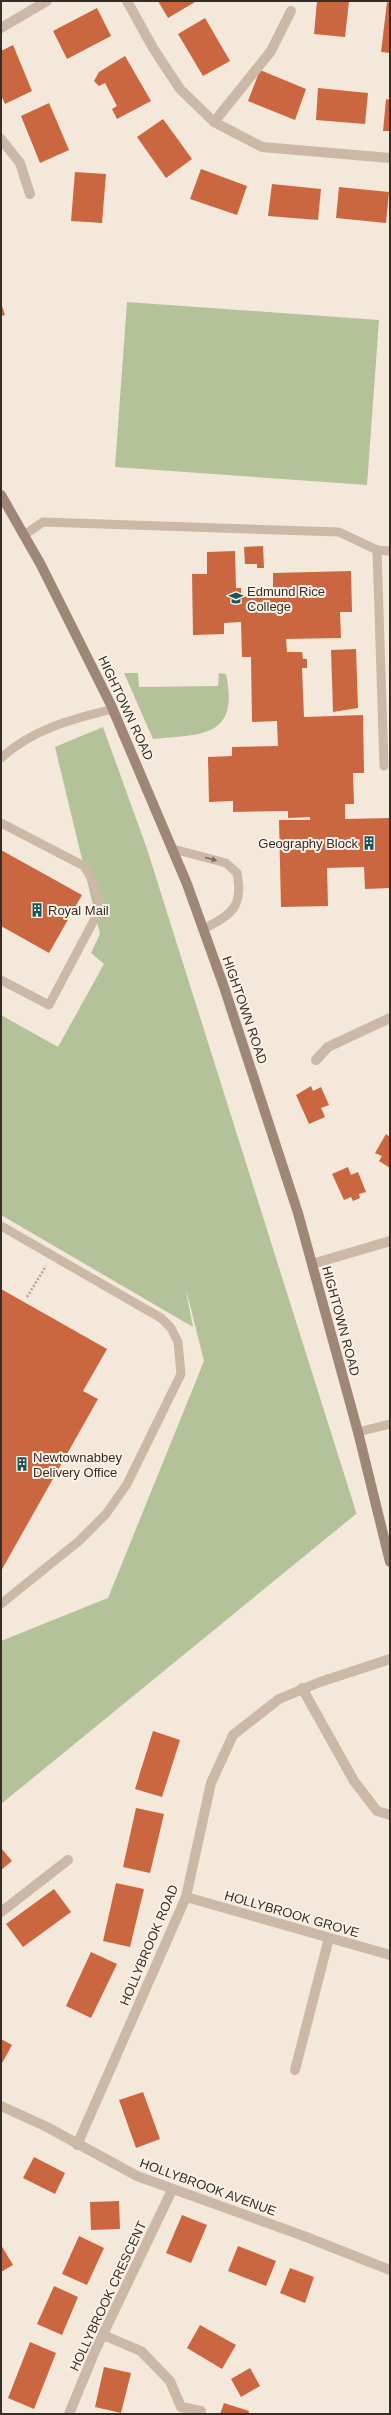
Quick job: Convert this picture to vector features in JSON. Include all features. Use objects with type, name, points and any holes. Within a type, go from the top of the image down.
[{"type":"main road","name":"HIGHTOWN ROAD","points":[[1,495],[24,535],[113,709],[173,850],[203,929],[272,1133],[312,1264],[358,1432],[390,1562]]},
{"type":"street","points":[[1,28],[47,1]]},
{"type":"street","points":[[127,1],[152,48],[180,89],[214,122],[262,147],[390,158]]},
{"type":"street","points":[[214,122],[271,51],[291,11]]},
{"type":"street","points":[[1,139],[20,163],[30,194]]},
{"type":"street","points":[[316,1060],[328,1047],[390,1018]]},
{"type":"street","points":[[312,1264],[390,1241]]},
{"type":"street","name":"HOLLYBROOK ROAD","points":[[77,2145],[186,1898],[211,1783],[233,1735],[279,1699],[302,1688],[390,1659]]},
{"type":"street","points":[[302,1688],[354,1781],[377,1811],[390,1815]]},
{"type":"street","points":[[1,1912],[68,1860]]},
{"type":"street","name":"HOLLYBROOK GROVE","points":[[186,1898],[390,1955]]},
{"type":"street","points":[[294,2070],[330,1938]]},
{"type":"street","name":"HOLLYBROOK AVENUE","points":[[1,2106],[47,2127],[77,2145],[137,2176],[172,2190],[301,2235],[390,2270]]},
{"type":"street","name":"HOLLYBROOK CRESCENT","points":[[69,2414],[103,2335],[172,2190]]},
{"type":"street","points":[[103,2335],[141,2351],[170,2381],[181,2406],[201,2411]]},
{"type":"lane","points":[[24,535],[43,522],[339,532],[377,550],[390,551]]},
{"type":"lane","points":[[377,550],[384,766]]},
{"type":"lane","points":[[1,758],[29,737],[51,726],[113,709]]},
{"type":"lane","points":[[1,823],[84,866],[94,883],[101,907],[49,1004],[1,980]]},
{"type":"lane","points":[[173,850],[226,863],[237,873],[239,897],[234,909],[226,918],[203,929]]},
{"type":"lane","points":[[1,1226],[161,1318],[171,1328],[178,1342],[181,1374],[127,1484],[106,1514],[79,1541],[1,1604]]},
{"type":"lane","points":[[358,1432],[390,1424]]},
{"type":"path","points":[[27,1297],[53,1256]]},
{"type":"green space","points":[[127,302],[379,320],[367,485],[115,467]]},
{"type":"green space","points":[[124,673],[138,673],[139,687],[218,686],[219,673],[226,674],[229,695],[227,711],[221,722],[212,729],[186,736],[153,739]]},
{"type":"green space","points":[[103,727],[147,849],[357,1515],[356,1514],[1,1804],[1,1641],[108,1598],[204,1361],[185,1285],[193,1327],[1,1215],[1,1015],[58,1047],[104,964],[91,953],[100,934],[55,747]]},
{"type":"building","points":[[158,1],[194,1],[195,2],[168,18]]},
{"type":"building","points":[[317,1],[349,1],[345,37],[314,34]]},
{"type":"building","points":[[387,2],[390,3],[390,53],[381,52]]},
{"type":"building","points":[[97,8],[111,36],[67,59],[53,31]]},
{"type":"building","points":[[205,18],[230,61],[203,76],[178,34]]},
{"type":"building","points":[[13,45],[32,91],[5,104],[1,95],[1,51]]},
{"type":"building","points":[[125,56],[151,101],[117,119],[112,109],[117,106],[105,83],[99,86],[94,81],[99,72]]},
{"type":"building","points":[[260,70],[306,89],[295,120],[248,101]]},
{"type":"building","points":[[318,88],[368,93],[365,124],[316,120]]},
{"type":"building","points":[[386,99],[390,100],[390,131],[383,131]]},
{"type":"building","points":[[49,103],[69,150],[40,163],[21,116]]},
{"type":"building","points":[[163,119],[192,159],[166,178],[137,137]]},
{"type":"building","points":[[201,169],[247,186],[237,215],[190,199]]},
{"type":"building","points":[[75,172],[106,174],[102,223],[71,221]]},
{"type":"building","points":[[272,184],[321,189],[318,220],[268,216]]},
{"type":"building","points":[[339,187],[389,192],[386,223],[336,218]]},
{"type":"building","points":[[1,303],[5,315],[1,316]]},
{"type":"building","points":[[263,546],[264,568],[257,568],[257,564],[245,564],[244,547]]},
{"type":"building","points":[[235,551],[236,588],[241,588],[241,596],[273,595],[273,573],[351,571],[352,612],[340,612],[341,638],[286,639],[287,652],[302,652],[303,659],[307,659],[307,668],[302,668],[304,717],[363,715],[364,773],[353,773],[354,804],[345,804],[345,819],[390,818],[390,888],[365,889],[364,867],[327,868],[328,906],[281,907],[279,820],[310,820],[310,817],[288,818],[288,811],[233,812],[233,801],[209,802],[208,757],[232,756],[232,747],[278,746],[277,721],[252,722],[251,657],[242,657],[241,622],[224,623],[224,634],[193,635],[192,574],[207,574],[207,552]]},
{"type":"building","points":[[356,649],[358,708],[333,712],[331,650]]},
{"type":"building","name":"Royal Mail","points":[[1,850],[82,895],[49,953],[1,926]]},
{"type":"building","points":[[311,1086],[313,1091],[321,1087],[329,1105],[321,1108],[325,1117],[309,1124],[296,1095]]},
{"type":"building","points":[[386,1134],[390,1137],[390,1168],[379,1161],[382,1156],[375,1153]]},
{"type":"building","points":[[348,1167],[351,1175],[358,1172],[366,1192],[359,1194],[360,1198],[353,1201],[351,1197],[344,1200],[332,1174]]},
{"type":"building","name":"Newtownabbey Delivery Office","points":[[1,1289],[107,1349],[83,1391],[98,1399],[1,1571]]},
{"type":"building","points":[[153,1731],[180,1740],[162,1797],[135,1789]]},
{"type":"building","points":[[136,1808],[164,1814],[150,1873],[123,1867]]},
{"type":"building","points":[[1,1848],[12,1861],[1,1870]]},
{"type":"building","points":[[116,1883],[144,1889],[130,1947],[103,1941]]},
{"type":"building","points":[[54,1889],[71,1912],[23,1947],[6,1924]]},
{"type":"building","points":[[91,1952],[117,1964],[91,2018],[66,2006]]},
{"type":"building","points":[[1,2039],[12,2045],[1,2065]]},
{"type":"building","points":[[143,2092],[160,2139],[136,2148],[119,2100]]},
{"type":"building","points":[[34,2157],[65,2173],[55,2194],[23,2178]]},
{"type":"building","points":[[119,2201],[120,2229],[91,2230],[90,2202]]},
{"type":"building","points":[[182,2215],[207,2225],[191,2263],[166,2253]]},
{"type":"building","points":[[79,2236],[104,2248],[87,2285],[62,2274]]},
{"type":"building","points":[[1,2245],[13,2265],[1,2272]]},
{"type":"building","points":[[238,2246],[276,2261],[266,2286],[228,2271]]},
{"type":"building","points":[[290,2268],[314,2277],[305,2303],[280,2293]]},
{"type":"building","points":[[54,2286],[78,2297],[62,2335],[37,2324]]},
{"type":"building","points":[[200,2325],[236,2345],[222,2369],[187,2348]]},
{"type":"building","points":[[30,2342],[56,2353],[34,2409],[8,2398]]},
{"type":"building","points":[[104,2367],[131,2373],[121,2413],[95,2407]]},
{"type":"building","points":[[250,2368],[260,2386],[241,2397],[231,2379]]},
{"type":"building","points":[[224,2403],[249,2411],[248,2414],[220,2414]]},
{"type":"place","name":"Edmund Rice College","points":[[236,598]]},
{"type":"place","name":"Geography Block","points":[[369,843]]},
{"type":"place","name":"Royal Mail","points":[[37,910]]},
{"type":"place","name":"Newtownabbey Delivery Office","points":[[22,1464]]}]
